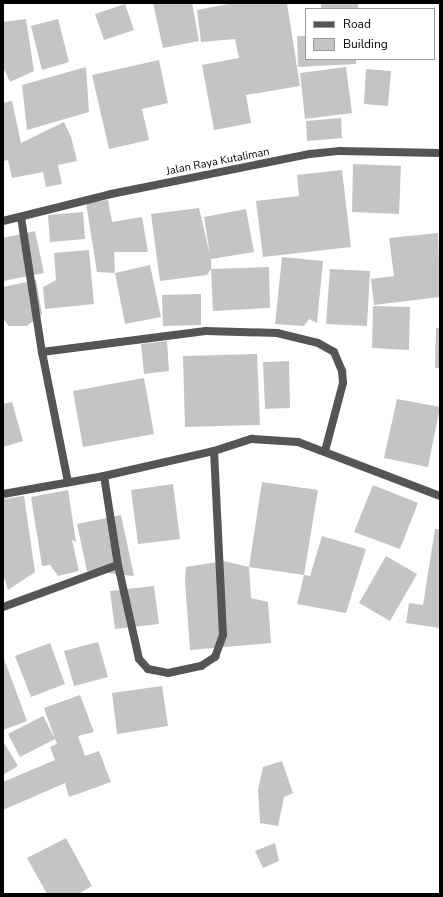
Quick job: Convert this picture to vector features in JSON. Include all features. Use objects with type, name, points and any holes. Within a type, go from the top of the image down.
[{"type":"street","name":"Jalan Raya Kutaliman","points":[[3,221],[111,194],[310,154],[348,151],[440,152]]},
{"type":"street","points":[[21,217],[42,352],[68,482]]},
{"type":"street","points":[[42,352],[206,331],[277,333],[318,342],[334,352],[342,371],[343,383],[324,451]]},
{"type":"street","points":[[3,494],[104,476],[214,451],[252,439],[298,442],[440,496]]},
{"type":"street","points":[[104,476],[118,565],[139,659],[148,669],[168,673],[202,666],[215,657],[220,647],[223,635],[214,451]]},
{"type":"street","points":[[3,608],[118,565]]},
{"type":"building","points":[[153,3],[192,3],[199,41],[163,48]]},
{"type":"building","points":[[234,3],[287,3],[300,86],[246,95],[251,123],[214,130],[202,65],[239,58],[235,39],[201,42],[197,10]]},
{"type":"building","points":[[321,3],[358,3],[358,8],[321,8]]},
{"type":"building","points":[[125,4],[134,30],[104,40],[95,14]]},
{"type":"building","points":[[26,19],[34,71],[10,82],[3,67],[3,22]]},
{"type":"building","points":[[58,19],[69,62],[42,70],[31,26]]},
{"type":"building","points":[[297,36],[305,36],[305,60],[356,60],[356,64],[298,67]]},
{"type":"building","points":[[159,60],[168,103],[142,109],[149,140],[109,149],[92,75]]},
{"type":"building","points":[[86,67],[89,112],[27,130],[22,85]]},
{"type":"building","points":[[346,67],[352,113],[305,119],[300,73]]},
{"type":"building","points":[[366,69],[391,71],[388,106],[364,104]]},
{"type":"building","points":[[12,101],[21,143],[64,122],[71,137],[77,161],[58,165],[62,184],[46,187],[43,172],[12,178],[8,160],[3,161],[3,103]]},
{"type":"building","points":[[341,118],[342,138],[307,141],[306,121]]},
{"type":"building","points":[[353,164],[401,166],[399,214],[352,212]]},
{"type":"building","points":[[342,170],[351,247],[263,257],[256,201],[299,196],[297,175]]},
{"type":"building","points":[[108,200],[112,222],[142,217],[148,252],[114,252],[115,273],[97,272],[86,203]]},
{"type":"building","points":[[199,208],[210,255],[204,217],[246,209],[254,252],[211,259],[211,269],[207,275],[160,281],[151,214]]},
{"type":"building","points":[[83,212],[85,239],[50,242],[48,215]]},
{"type":"building","points":[[35,231],[44,273],[3,281],[3,238]]},
{"type":"building","points":[[438,233],[440,297],[374,305],[371,279],[394,276],[389,238]]},
{"type":"building","points":[[89,250],[94,304],[45,309],[43,287],[56,280],[54,253]]},
{"type":"building","points":[[282,257],[323,261],[317,323],[309,319],[304,326],[275,324]]},
{"type":"building","points":[[150,265],[161,317],[125,324],[115,273]]},
{"type":"building","points":[[269,267],[270,308],[213,311],[211,269]]},
{"type":"building","points":[[330,269],[370,271],[367,326],[326,324]]},
{"type":"building","points":[[36,280],[42,314],[27,326],[9,326],[3,319],[3,287]]},
{"type":"building","points":[[201,294],[201,325],[163,326],[162,295]]},
{"type":"building","points":[[373,306],[410,307],[409,350],[372,348]]},
{"type":"building","points":[[436,328],[440,328],[440,368],[435,368]]},
{"type":"building","points":[[167,341],[169,371],[144,374],[141,344]]},
{"type":"building","points":[[257,354],[260,425],[185,427],[183,356]]},
{"type":"building","points":[[289,361],[290,408],[265,409],[263,362]]},
{"type":"building","points":[[144,378],[154,434],[83,447],[73,391]]},
{"type":"building","points":[[397,399],[440,407],[428,467],[384,458]]},
{"type":"building","points":[[12,402],[23,441],[3,447],[3,404]]},
{"type":"building","points":[[262,482],[318,490],[304,575],[249,567]]},
{"type":"building","points":[[173,484],[180,539],[138,544],[131,490]]},
{"type":"building","points":[[373,485],[418,503],[400,549],[354,532]]},
{"type":"building","points":[[68,490],[76,542],[72,540],[79,571],[58,576],[50,565],[42,566],[31,497]]},
{"type":"building","points":[[24,496],[35,572],[8,590],[3,573],[3,499]]},
{"type":"building","points":[[121,515],[134,576],[87,571],[77,524]]},
{"type":"building","points":[[435,529],[440,529],[440,628],[406,623],[409,603],[423,605]]},
{"type":"building","points":[[322,536],[366,549],[346,613],[297,604],[304,575],[310,576]]},
{"type":"building","points":[[386,556],[417,574],[390,621],[359,603]]},
{"type":"building","points":[[224,561],[249,567],[251,598],[268,602],[271,643],[190,650],[185,581],[186,567]]},
{"type":"building","points":[[154,586],[159,624],[115,629],[110,591]]},
{"type":"building","points":[[98,642],[108,677],[74,686],[64,651]]},
{"type":"building","points":[[50,643],[65,684],[31,697],[15,656]]},
{"type":"building","points":[[3,656],[27,721],[3,730]]},
{"type":"building","points":[[162,686],[168,726],[117,734],[112,693]]},
{"type":"building","points":[[80,695],[94,732],[78,736],[85,756],[99,751],[111,782],[69,797],[65,783],[3,810],[3,782],[55,760],[50,747],[57,744],[44,708]]},
{"type":"building","points":[[43,716],[55,739],[20,757],[8,734]]},
{"type":"building","points":[[3,741],[18,766],[3,775]]},
{"type":"building","points":[[282,761],[293,793],[284,797],[278,826],[260,823],[258,790],[263,767]]},
{"type":"building","points":[[66,838],[92,886],[78,894],[47,894],[27,858]]},
{"type":"building","points":[[275,843],[279,861],[263,868],[255,851]]}]
